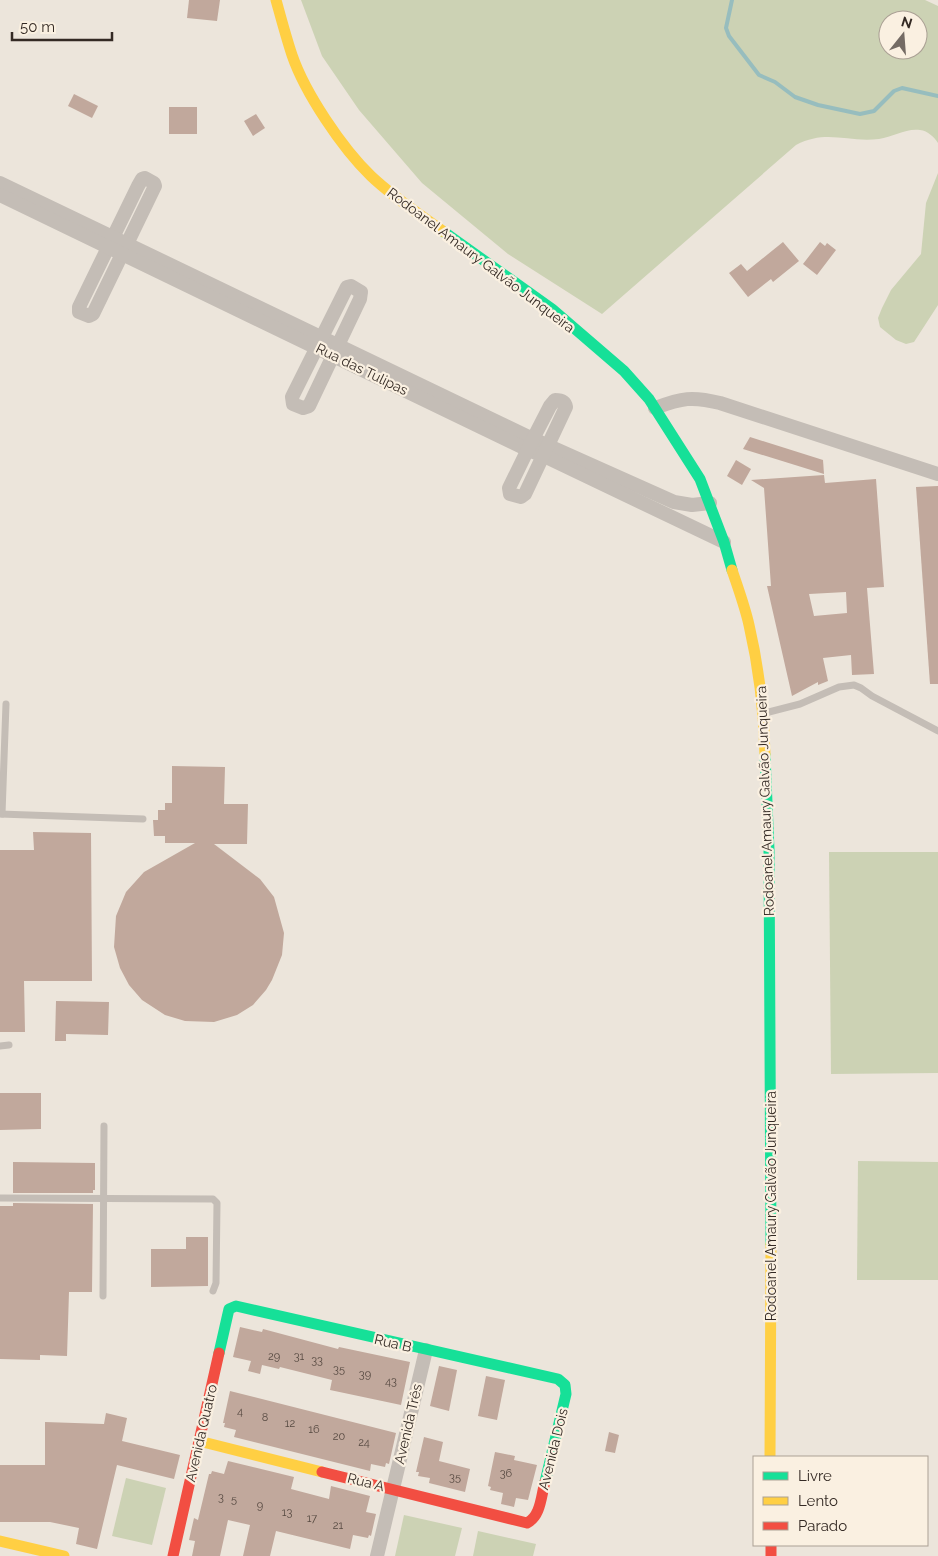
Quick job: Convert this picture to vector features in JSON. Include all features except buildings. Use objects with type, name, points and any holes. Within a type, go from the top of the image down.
[{"type":"main road","name":"Rodoanel Amaury Galvão Junqueira","points":[[276,0],[292,56],[300,74],[320,110],[342,143],[371,176],[406,205],[552,309],[624,371],[655,408],[700,479],[724,542],[748,625],[759,676],[764,713],[769,850],[771,1070],[770,1456]]},
{"type":"main road","name":"Rua B","points":[[229,1309],[236,1306],[558,1379]]},
{"type":"main road","name":"Avenida Quatro","points":[[173,1556],[229,1309]]},
{"type":"main road","name":"Avenida Dois","points":[[533,1520],[537,1514],[566,1394],[565,1385],[558,1379]]},
{"type":"main road","name":"Rua A","points":[[199,1441],[527,1522],[533,1520]]},
{"type":"main road","points":[[0,1541],[64,1556]]},
{"type":"street","points":[[142,179],[148,180],[155,186],[124,248],[93,314],[89,316],[83,314],[78,310],[79,306],[110,242],[142,179]]},
{"type":"street","name":"Rua das Tulipas","points":[[0,183],[110,242]]},
{"type":"street","name":"Rua das Tulipas","points":[[0,195],[124,248],[530,445],[674,502],[692,505],[710,503]]},
{"type":"street","points":[[351,286],[361,292],[362,295],[335,350],[309,406],[303,408],[295,402],[319,342],[347,287],[351,286]]},
{"type":"street","points":[[655,408],[681,399],[691,398],[720,403],[938,474]]},
{"type":"street","points":[[554,401],[562,401],[566,404],[566,407],[546,451],[526,494],[516,496],[510,494],[509,488],[554,401]]},
{"type":"street","name":"Rua das Tulipas","points":[[546,451],[724,542]]},
{"type":"street","name":"Avenida Três","points":[[377,1556],[426,1350]]},
{"type":"lane","points":[[764,713],[800,704],[839,687],[854,685],[938,731]]},
{"type":"lane","points":[[6,704],[1,814],[143,820]]},
{"type":"lane","points":[[0,1046],[9,1046]]},
{"type":"lane","points":[[102,1296],[104,1126]]},
{"type":"lane","points":[[0,1198],[215,1200],[216,1283],[214,1291]]},
{"type":"green space","points":[[301,0],[925,0],[938,6],[938,143],[928,133],[915,130],[879,139],[828,137],[807,140],[796,145],[602,314],[508,254],[422,183],[359,110],[322,56]]},
{"type":"green space","points":[[938,173],[938,305],[914,342],[906,344],[896,340],[880,327],[878,318],[891,290],[921,254],[926,203]]},
{"type":"green space","points":[[829,852],[938,852],[938,1073],[831,1074]]},
{"type":"green space","points":[[858,1161],[938,1162],[938,1280],[857,1280]]},
{"type":"green space","points":[[126,1478],[166,1488],[152,1545],[112,1536]]},
{"type":"green space","points":[[404,1515],[462,1528],[455,1556],[395,1556]]},
{"type":"green space","points":[[478,1531],[536,1544],[533,1556],[473,1556]]},
{"type":"waterway","points":[[732,0],[726,28],[729,36],[759,75],[775,82],[795,97],[818,105],[860,114],[874,111],[894,91],[902,88],[938,96]]},
{"type":"traffic: fast","points":[[444,232],[552,309],[624,371],[649,399],[700,479],[724,542],[732,570]]},
{"type":"traffic: fast","points":[[765,755],[769,850],[771,1244]]},
{"type":"traffic: fast","points":[[219,1353],[229,1309],[236,1306],[558,1379],[565,1385],[566,1394],[545,1482]]},
{"type":"traffic: slow","points":[[276,0],[298,70],[315,103],[348,151],[379,184],[444,232]]},
{"type":"traffic: slow","points":[[732,570],[747,618],[756,657],[765,755]]},
{"type":"traffic: slow","points":[[770,1456],[771,1244]]},
{"type":"traffic: slow","points":[[199,1441],[322,1472]]},
{"type":"traffic: slow","points":[[0,1541],[64,1556]]},
{"type":"traffic: jam","points":[[173,1556],[219,1353]]},
{"type":"traffic: jam","points":[[322,1472],[527,1523],[532,1520],[538,1511],[545,1482]]},
{"type":"traffic: jam","points":[[771,1546],[771,1556]]}]
